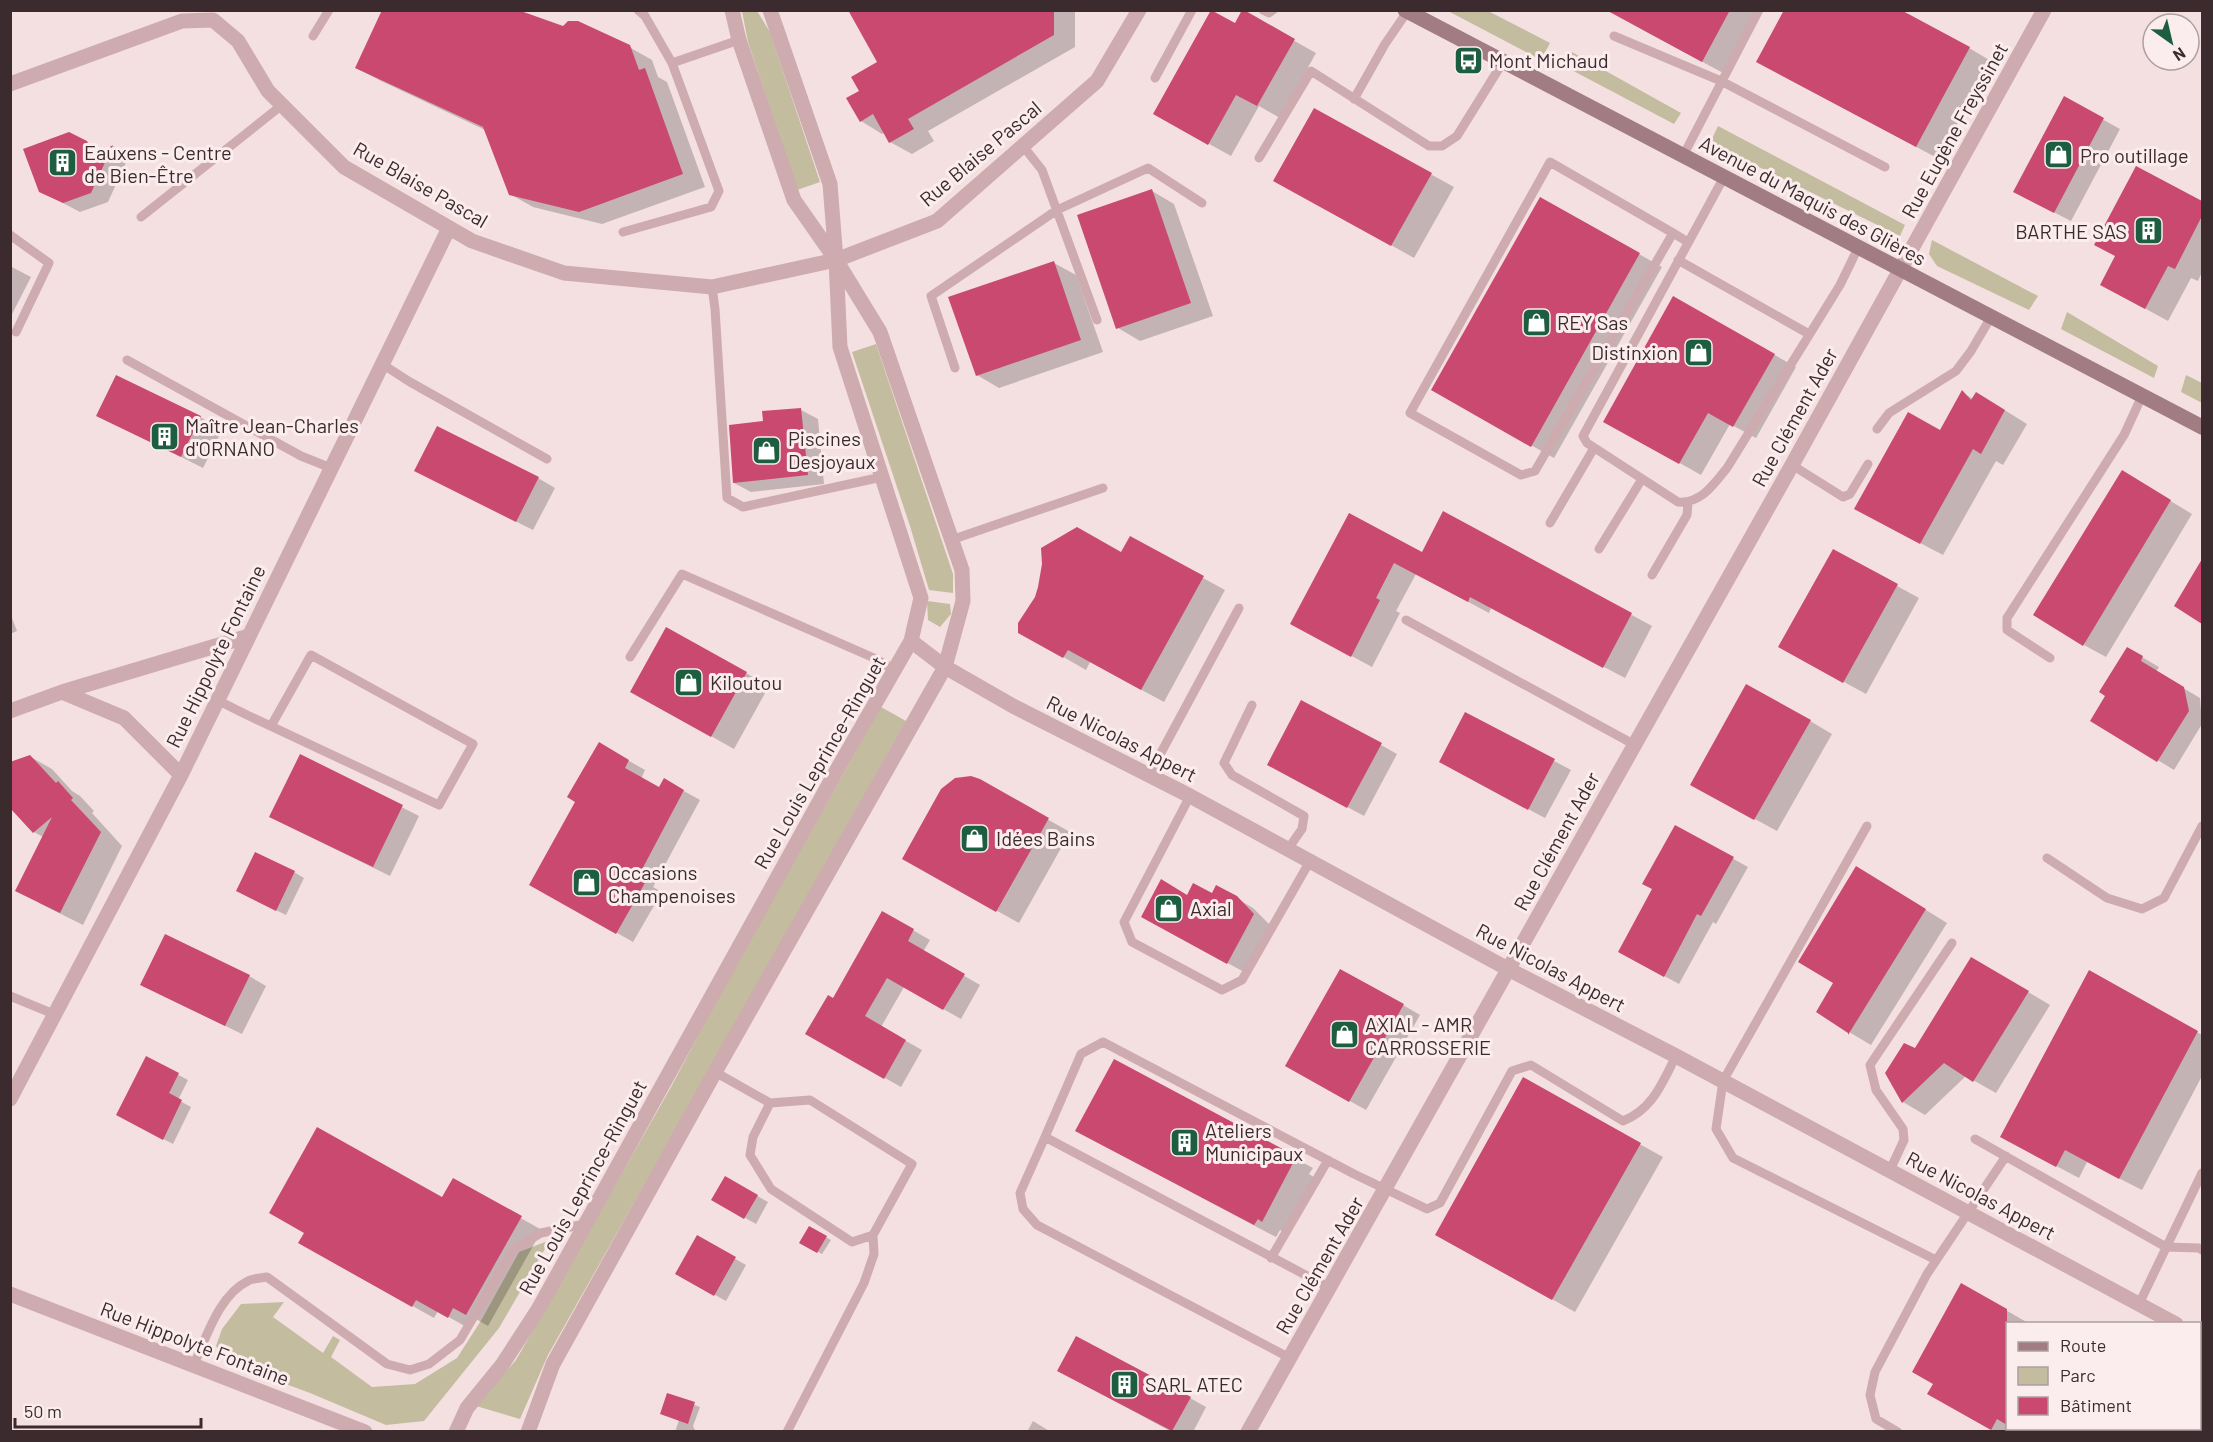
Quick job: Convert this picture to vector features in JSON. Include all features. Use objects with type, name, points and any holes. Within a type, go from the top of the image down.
[{"type":"main road","name":"Avenue du Maquis des Glières","points":[[1406,11],[2202,427]]},
{"type":"street","name":"Rue Louis Leprince-Ringuet","points":[[528,1431],[553,1364],[715,1072],[945,667],[963,601],[962,570],[880,332],[836,260],[794,200],[738,40],[732,10]]},
{"type":"street","name":"Rue Louis Leprince-Ringuet","points":[[456,1431],[467,1408],[501,1365],[539,1308],[838,768],[911,641],[921,598],[840,347],[830,184],[770,10]]},
{"type":"street","name":"Rue Blaise Pascal","points":[[10,84],[182,21],[213,20],[238,41],[268,91],[344,167],[472,241],[564,273],[712,287],[836,260],[937,220],[1097,81],[1139,10]]},
{"type":"street","name":"Rue Eugène Freyssinet","points":[[1900,270],[2044,10]]},
{"type":"street","name":"Rue Hippolyte Fontaine","points":[[10,1099],[181,775],[449,228]]},
{"type":"street","name":"Rue Clément Ader","points":[[1248,1431],[1387,1188],[1900,270]]},
{"type":"street","points":[[10,711],[62,692],[249,636]]},
{"type":"street","name":"Rue Nicolas Appert","points":[[911,641],[945,667],[1013,706],[1190,796],[1508,969],[1676,1056],[2174,1322]]},
{"type":"street","points":[[62,692],[124,718],[181,775]]},
{"type":"street","name":"Rue Hippolyte Fontaine","points":[[10,1294],[365,1431]]},
{"type":"lane","points":[[313,36],[329,10]]},
{"type":"lane","points":[[623,232],[711,207],[719,191],[672,63],[645,16],[638,10]]},
{"type":"lane","points":[[1155,78],[1192,10]]},
{"type":"lane","points":[[1263,10],[1269,14],[1273,10]]},
{"type":"lane","points":[[1683,156],[1759,10]]},
{"type":"lane","points":[[1354,99],[1406,11]]},
{"type":"lane","points":[[1614,36],[1721,81],[1885,167]]},
{"type":"lane","points":[[672,63],[738,40]]},
{"type":"lane","points":[[1259,158],[1311,71],[1429,146],[1442,146],[1457,136],[1503,62]]},
{"type":"lane","points":[[141,217],[282,105]]},
{"type":"lane","points":[[1023,146],[1042,170],[1097,320]]},
{"type":"lane","points":[[1673,233],[1535,471],[1521,475],[1410,413],[1550,162],[1673,233],[1688,242]]},
{"type":"lane","points":[[955,368],[931,296],[1057,210],[1148,168],[1202,203]]},
{"type":"lane","points":[[1724,177],[1583,436],[1594,448],[1678,502],[1689,503],[1706,493],[1727,468],[1840,285],[1858,248]]},
{"type":"lane","points":[[10,235],[49,263],[16,332]]},
{"type":"lane","points":[[1678,260],[1809,334]]},
{"type":"lane","points":[[712,287],[727,498],[743,507],[882,477]]},
{"type":"lane","points":[[1877,429],[1889,413],[1956,371],[1991,317]]},
{"type":"lane","points":[[127,360],[301,456],[331,468]]},
{"type":"lane","points":[[382,364],[547,459]]},
{"type":"lane","points":[[2050,658],[2007,630],[2007,618],[2124,435],[2142,396]]},
{"type":"lane","points":[[1550,523],[1594,448]]},
{"type":"lane","points":[[1792,465],[1843,497],[1850,495],[1868,464]]},
{"type":"lane","points":[[1599,549],[1642,479]]},
{"type":"lane","points":[[951,540],[1103,488]]},
{"type":"lane","points":[[1652,575],[1688,515],[1689,503]]},
{"type":"lane","points":[[630,657],[682,574],[874,658],[895,670]]},
{"type":"lane","points":[[1149,775],[1239,608]]},
{"type":"lane","points":[[1406,620],[1635,745]]},
{"type":"lane","points":[[217,700],[271,726],[439,806],[473,744],[311,654],[271,726]]},
{"type":"lane","points":[[1252,705],[1224,763],[1232,775],[1304,816],[1302,829],[1288,849]]},
{"type":"lane","points":[[1190,796],[1124,922],[1132,942],[1222,990],[1242,980],[1311,861]]},
{"type":"lane","points":[[1867,826],[1723,1081],[1716,1129],[1733,1158],[1936,1260]]},
{"type":"lane","points":[[2047,858],[2107,898],[2142,909],[2164,898],[2202,826]]},
{"type":"lane","points":[[1890,1170],[1904,1140],[1903,1129],[1876,1089],[1870,1065],[1952,943]]},
{"type":"lane","points":[[10,996],[56,1015]]},
{"type":"lane","points":[[1290,1358],[1037,1225],[1023,1209],[1020,1193],[1081,1054],[1103,1042],[1328,1160],[1427,1209],[1440,1203],[1512,1071],[1531,1065],[1623,1121],[1638,1115],[1657,1093],[1676,1056]]},
{"type":"lane","points":[[715,1072],[770,1103],[810,1100],[912,1164],[873,1235],[874,1254],[864,1283],[787,1431]]},
{"type":"lane","points":[[770,1103],[753,1137],[750,1155],[771,1189],[852,1242],[873,1235]]},
{"type":"lane","points":[[1045,1137],[1330,1288]]},
{"type":"lane","points":[[1975,1139],[2166,1247],[2202,1250]]},
{"type":"lane","points":[[1898,1431],[1876,1419],[1870,1395],[1875,1372],[1936,1260],[2006,1156]]},
{"type":"lane","points":[[1271,1258],[1328,1160]]},
{"type":"lane","points":[[2139,1304],[2202,1173]]},
{"type":"lane","points":[[194,1364],[217,1313],[234,1290],[249,1280],[267,1277],[387,1364],[410,1370],[429,1364],[460,1340],[513,1250],[540,1233],[585,1224]]},
{"type":"green space","points":[[742,11],[757,11],[770,32],[820,182],[797,190],[748,42]]},
{"type":"green space","points":[[1448,11],[1488,11],[1550,43],[1541,60]]},
{"type":"green space","points":[[1570,51],[1681,113],[1674,124],[1562,65]]},
{"type":"green space","points":[[1718,126],[1905,225],[1900,236],[1710,143]]},
{"type":"green space","points":[[1932,240],[2038,296],[2029,310],[1937,266],[1929,254]]},
{"type":"green space","points":[[2067,312],[2158,366],[2154,378],[2061,329]]},
{"type":"green space","points":[[876,344],[953,574],[953,593],[929,590],[852,352]]},
{"type":"green space","points":[[2186,375],[2202,383],[2202,403],[2181,392]]},
{"type":"green space","points":[[927,601],[950,604],[951,614],[940,627],[928,620]]},
{"type":"green space","points":[[881,707],[906,721],[548,1355],[520,1419],[476,1406],[516,1360],[671,1087],[733,970]]},
{"type":"green space","points":[[550,1240],[499,1328],[424,1421],[386,1425],[310,1393],[226,1362],[216,1346],[222,1329],[241,1304],[284,1302],[273,1317],[323,1353],[333,1336],[340,1340],[331,1357],[372,1387],[415,1384],[457,1358],[482,1319],[519,1252]]},
{"type":"building","points":[[382,10],[518,10],[563,26],[568,21],[578,21],[630,45],[639,70],[645,68],[683,174],[579,212],[509,195],[483,127],[355,68]]},
{"type":"building","points":[[848,10],[1054,10],[1054,35],[908,119],[914,129],[889,143],[873,114],[860,122],[846,98],[859,91],[851,77],[877,62]]},
{"type":"building","points":[[1211,10],[1235,23],[1244,10],[1295,39],[1257,106],[1236,95],[1208,145],[1153,114]]},
{"type":"building","points":[[1606,10],[1730,10],[1702,62]]},
{"type":"building","points":[[1784,10],[1901,10],[1970,47],[1916,147],[1756,62]]},
{"type":"building","name":"Pro outillage","points":[[2064,96],[2104,118],[2054,213],[2013,192]]},
{"type":"building","points":[[1314,108],[1432,173],[1391,246],[1273,181]]},
{"type":"building","name":"Eauxens - Centre de Bien-Être","points":[[69,132],[87,141],[94,157],[113,145],[91,193],[63,203],[39,192],[23,149]]},
{"type":"building","name":"BARTHE SAS","points":[[2136,166],[2202,201],[2202,216],[2175,269],[2168,266],[2145,309],[2100,285],[2115,256],[2094,245]]},
{"type":"building","points":[[1152,189],[1191,303],[1116,329],[1077,215]]},
{"type":"building","name":"REY Sas","points":[[1540,197],[1640,253],[1531,447],[1431,390]]},
{"type":"building","points":[[1054,261],[1081,340],[976,376],[948,297]]},
{"type":"building","points":[[1673,296],[1775,354],[1733,427],[1708,413],[1679,464],[1603,422]]},
{"type":"building","name":"Maître Jean-Charles d'ORNANO","points":[[116,375],[201,416],[181,457],[96,416]]},
{"type":"building","points":[[1962,390],[1971,400],[1976,392],[2005,410],[1981,454],[1973,449],[1920,544],[1854,509],[1908,412],[1940,430]]},
{"type":"building","name":"Piscines Desjoyaux","points":[[801,408],[808,475],[733,483],[729,425],[763,421],[762,411]]},
{"type":"building","points":[[437,426],[539,477],[516,522],[414,471]]},
{"type":"building","points":[[2122,470],[2171,500],[2083,646],[2033,615]]},
{"type":"building","points":[[1443,511],[1632,613],[1603,668],[1470,597],[1468,602],[1394,563],[1376,598],[1380,600],[1351,657],[1290,624],[1349,513],[1422,552]]},
{"type":"building","points":[[1077,527],[1121,552],[1130,536],[1204,576],[1141,690],[1068,650],[1063,658],[1018,633],[1018,623],[1035,597],[1038,587],[1042,564],[1041,548]]},
{"type":"building","points":[[1833,549],[1898,584],[1843,683],[1778,647]]},
{"type":"building","points":[[2202,559],[2202,624],[2174,606]]},
{"type":"building","name":"Kiloutou","points":[[666,627],[747,672],[711,737],[630,692]]},
{"type":"building","points":[[2127,647],[2143,656],[2141,661],[2184,687],[2189,711],[2157,762],[2090,721],[2105,696],[2099,692]]},
{"type":"building","points":[[1746,684],[1811,720],[1754,820],[1690,785]]},
{"type":"building","points":[[1301,700],[1382,743],[1347,808],[1267,765]]},
{"type":"building","points":[[1465,712],[1555,759],[1528,810],[1439,762]]},
{"type":"building","points":[[599,742],[629,760],[625,768],[659,787],[664,778],[684,790],[638,877],[646,881],[616,934],[529,885],[575,802],[567,797]]},
{"type":"building","points":[[300,754],[403,805],[373,867],[269,817]]},
{"type":"building","points":[[30,755],[56,783],[58,781],[73,798],[71,800],[101,832],[60,913],[15,891],[52,817],[33,833],[10,808],[10,762]]},
{"type":"building","name":"Idées Bains","points":[[971,776],[1049,818],[996,912],[902,859],[941,789],[955,778]]},
{"type":"building","points":[[1675,825],[1734,857],[1701,916],[1697,914],[1664,977],[1618,952],[1652,889],[1642,884]]},
{"type":"building","points":[[255,852],[295,871],[276,911],[236,891]]},
{"type":"building","points":[[1856,866],[1926,909],[1848,1035],[1816,1012],[1833,983],[1798,962]]},
{"type":"building","points":[[1161,879],[1187,895],[1193,883],[1212,893],[1216,885],[1237,896],[1254,914],[1227,964],[1141,917]]},
{"type":"building","points":[[882,911],[914,929],[908,941],[965,974],[943,1010],[887,978],[865,1016],[906,1040],[884,1079],[805,1034],[828,995],[833,998]]},
{"type":"building","points":[[165,934],[250,975],[225,1026],[140,985]]},
{"type":"building","points":[[1971,957],[2029,991],[1973,1082],[1944,1063],[1902,1103],[1885,1073],[1904,1043],[1915,1048]]},
{"type":"building","name":"AXIAL - AMR CARROSSERIE","points":[[1340,969],[1404,1004],[1349,1102],[1285,1066]]},
{"type":"building","points":[[2089,970],[2198,1031],[2119,1179],[2065,1150],[2056,1167],[2000,1137]]},
{"type":"building","points":[[146,1056],[179,1073],[169,1093],[182,1100],[163,1140],[116,1115]]},
{"type":"building","name":"Ateliers Municipaux","points":[[1114,1059],[1292,1154],[1288,1161],[1293,1163],[1262,1222],[1258,1219],[1254,1225],[1075,1131]]},
{"type":"building","points":[[1523,1077],[1641,1143],[1552,1300],[1435,1235]]},
{"type":"building","points":[[317,1127],[442,1197],[453,1178],[522,1216],[466,1315],[453,1308],[448,1318],[416,1300],[412,1307],[298,1243],[304,1233],[269,1213]]},
{"type":"building","points":[[725,1176],[758,1195],[744,1219],[711,1200]]},
{"type":"building","points":[[809,1226],[827,1236],[817,1253],[799,1243]]},
{"type":"building","points":[[697,1235],[736,1257],[714,1296],[675,1274]]},
{"type":"building","points":[[1961,1283],[2007,1309],[2006,1424],[1997,1419],[1991,1430],[1927,1394],[1933,1384],[1912,1372]]},
{"type":"building","name":"SARL ATEC","points":[[1076,1336],[1191,1397],[1172,1431],[1057,1371]]},
{"type":"building","points":[[667,1393],[695,1402],[688,1424],[660,1414]]},
{"type":"place","name":"Mont Michaud","points":[[1468,60]]},
{"type":"place","name":"Pro outillage","points":[[2059,155]]},
{"type":"place","name":"Eauxens - Centre de Bien-Être","points":[[63,163]]},
{"type":"place","name":"BARTHE SAS","points":[[2148,231]]},
{"type":"place","name":"REY Sas","points":[[1536,322]]},
{"type":"place","name":"Distinxion","points":[[1699,352]]},
{"type":"place","name":"Maître Jean-Charles d'ORNANO","points":[[164,437]]},
{"type":"place","name":"Piscines Desjoyaux","points":[[767,450]]},
{"type":"place","name":"Kiloutou","points":[[689,682]]},
{"type":"place","name":"Idées Bains","points":[[975,838]]},
{"type":"place","name":"Occasions Champenoises","points":[[587,883]]},
{"type":"place","name":"Axial","points":[[1169,908]]},
{"type":"place","name":"AXIAL - AMR CARROSSERIE","points":[[1344,1035]]},
{"type":"place","name":"Ateliers Municipaux","points":[[1184,1142]]},
{"type":"place","name":"SARL ATEC","points":[[1124,1384]]}]
